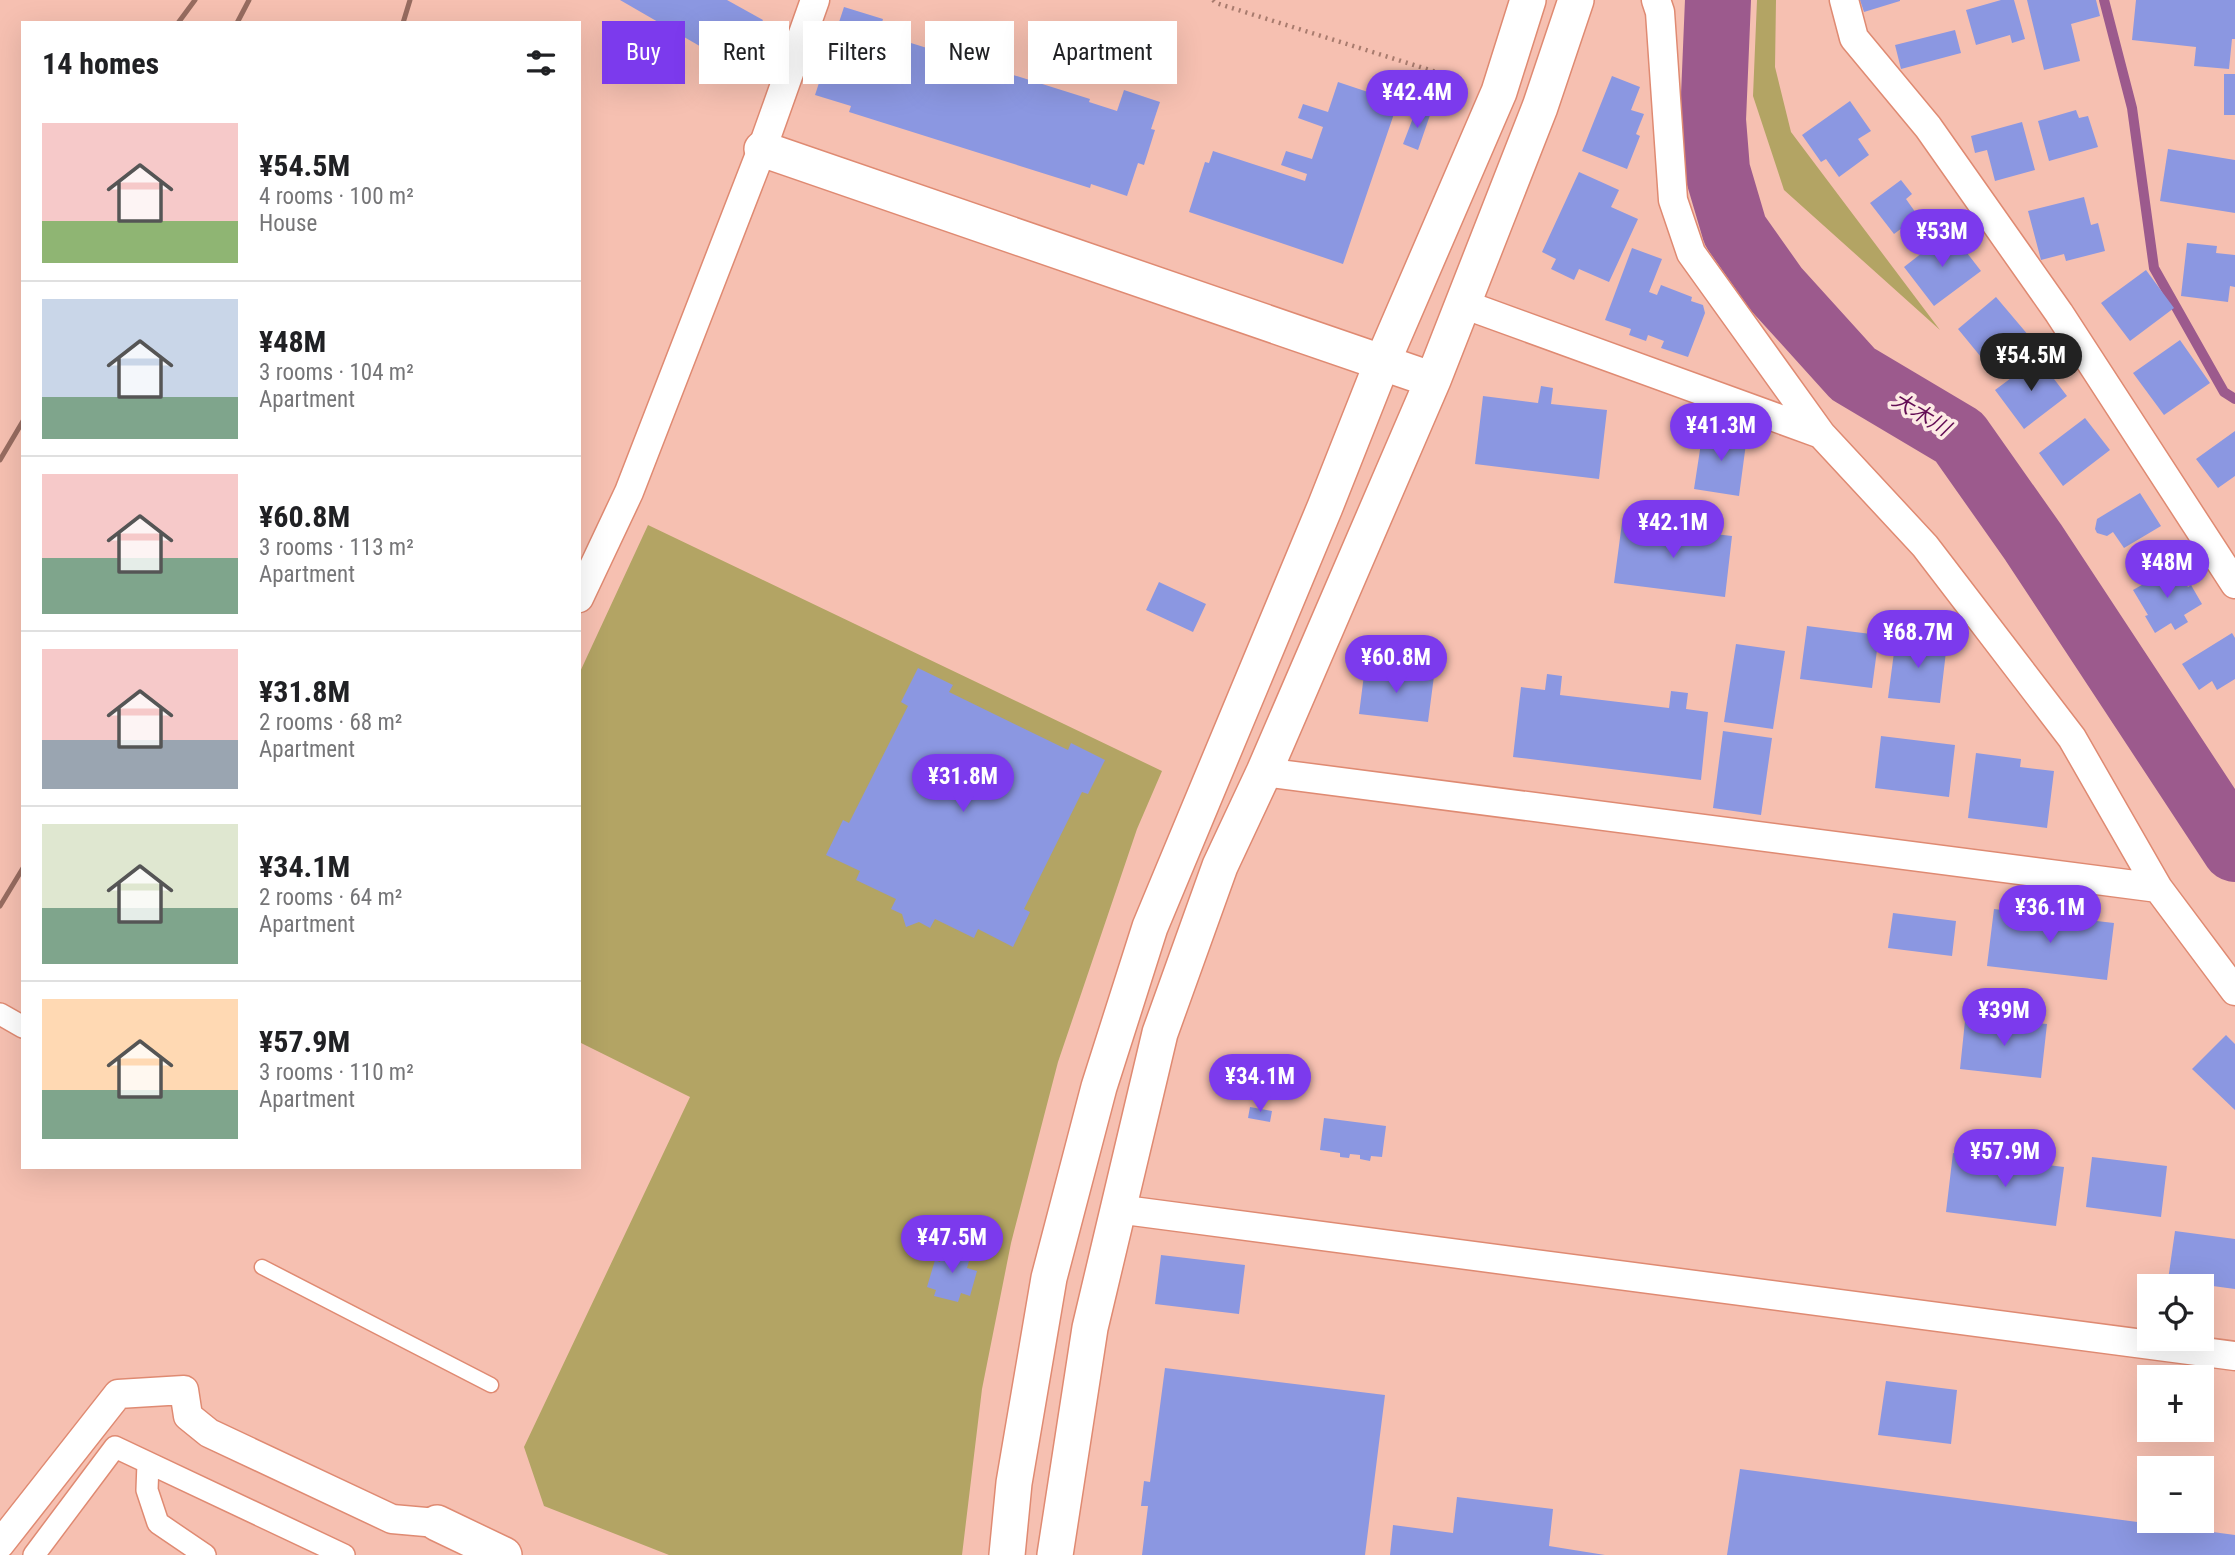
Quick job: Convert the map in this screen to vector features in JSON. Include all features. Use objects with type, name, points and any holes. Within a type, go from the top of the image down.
[{"type":"street","points":[[581,593],[629,492],[762,149],[815,0]]},
{"type":"street","points":[[1007,1555],[1014,1483],[1049,1278],[1099,1087],[1150,927],[1382,363],[1500,92],[1528,0]]},
{"type":"street","points":[[1055,1555],[1090,1328],[1160,1033],[1220,866],[1264,772],[1433,380],[1540,107],[1576,0]]},
{"type":"street","points":[[1656,0],[1660,12],[1673,200],[1691,253],[1821,434],[1925,546],[2072,738],[2158,888],[2235,991]]},
{"type":"street","points":[[1844,0],[1854,38],[1928,127],[2059,313],[2235,584]]},
{"type":"street","points":[[762,149],[1433,380]]},
{"type":"street","points":[[1462,304],[1821,434]]},
{"type":"street","points":[[1264,772],[2158,888]]},
{"type":"street","points":[[0,1014],[21,1026]]},
{"type":"street","points":[[1117,1209],[2235,1356]]},
{"type":"street","points":[[0,1544],[118,1394],[184,1390],[188,1416],[209,1433],[392,1519],[437,1523],[504,1555]]},
{"type":"street","points":[[34,1555],[115,1447],[344,1555]]},
{"type":"street","points":[[148,1463],[147,1490],[158,1523],[205,1555]]},
{"type":"lane","points":[[262,1267],[491,1385]]},
{"type":"path","points":[[1213,0],[1216,4],[1467,82]]},
{"type":"shaded area","points":[[1757,0],[1776,0],[1775,67],[1791,132],[1940,330],[1784,190],[1753,96]]},
{"type":"shaded area","points":[[648,525],[1162,771],[1137,829],[1058,1062],[1011,1243],[982,1389],[962,1555],[669,1555],[544,1506],[524,1447],[690,1097],[581,1043],[581,670]]},
{"type":"building","points":[[620,0],[727,0],[763,20],[699,21],[699,46],[685,38],[685,21],[656,21]]},
{"type":"building","points":[[1860,0],[1900,0],[1900,1],[1864,12]]},
{"type":"building","points":[[2001,0],[2014,0],[2025,39],[2012,43],[2010,35],[1976,45],[1966,10]]},
{"type":"building","points":[[2027,0],[2096,0],[2100,16],[2071,24],[2080,61],[2044,70]]},
{"type":"building","points":[[2136,0],[2235,0],[2235,39],[2232,39],[2229,69],[2194,66],[2196,47],[2132,40]]},
{"type":"building","points":[[844,7],[883,19],[882,21],[839,21]]},
{"type":"building","points":[[1955,30],[1961,53],[1901,69],[1895,45]]},
{"type":"building","points":[[911,43],[925,47],[925,84],[1014,84],[1014,75],[1028,80],[1028,84],[1042,84],[1090,99],[1089,102],[1117,111],[1124,90],[1160,102],[1144,165],[1138,163],[1127,196],[1091,184],[1090,188],[849,112],[851,106],[815,95],[819,84],[911,84]]},
{"type":"building","points":[[2224,74],[2235,74],[2235,115],[2224,115]]},
{"type":"building","points":[[1612,76],[1640,87],[1631,110],[1644,114],[1636,134],[1640,136],[1627,169],[1582,151]]},
{"type":"building","points":[[1338,82],[1398,102],[1343,264],[1189,212],[1205,162],[1209,163],[1213,151],[1305,181],[1307,174],[1281,165],[1286,151],[1312,159],[1323,127],[1298,118],[1303,104],[1328,112]]},
{"type":"building","points":[[1850,101],[1871,131],[1858,139],[1869,155],[1839,177],[1826,159],[1821,162],[1802,135]]},
{"type":"building","points":[[1416,110],[1430,115],[1418,150],[1403,144]]},
{"type":"building","points":[[2076,110],[2079,118],[2088,116],[2098,147],[2049,161],[2038,121]]},
{"type":"building","points":[[2022,122],[2035,170],[1995,181],[1987,150],[1975,153],[1971,136]]},
{"type":"building","points":[[2168,149],[2235,160],[2235,213],[2160,201]]},
{"type":"building","points":[[1579,172],[1619,190],[1611,207],[1638,219],[1609,282],[1579,269],[1574,280],[1551,269],[1556,259],[1542,252]]},
{"type":"building","points":[[1901,180],[1912,194],[1906,199],[1918,216],[1894,234],[1870,203]]},
{"type":"building","points":[[2084,197],[2091,225],[2098,223],[2105,251],[2066,261],[2064,254],[2041,260],[2028,211]]},
{"type":"building","points":[[1950,231],[1981,271],[1934,306],[1904,267]]},
{"type":"building","points":[[2187,243],[2217,246],[2216,253],[2235,255],[2235,287],[2230,286],[2228,302],[2181,296]]},
{"type":"building","points":[[1632,248],[1662,259],[1649,292],[1657,295],[1661,285],[1692,297],[1691,301],[1703,305],[1705,313],[1688,357],[1661,348],[1664,341],[1648,335],[1646,341],[1629,335],[1631,329],[1605,320]]},
{"type":"building","points":[[2146,270],[2174,308],[2130,341],[2101,303]]},
{"type":"building","points":[[1996,297],[2029,336],[1990,368],[1958,329]]},
{"type":"building","points":[[2180,340],[2210,383],[2164,415],[2133,373]]},
{"type":"building","points":[[2038,358],[2067,396],[2024,429],[1995,390]]},
{"type":"building","points":[[1541,386],[1553,388],[1551,404],[1607,410],[1599,479],[1475,464],[1483,396],[1538,403]]},
{"type":"building","points":[[2085,418],[2110,450],[2063,486],[2039,453]]},
{"type":"building","points":[[1703,430],[1747,436],[1739,496],[1694,489]]},
{"type":"building","points":[[2235,431],[2235,476],[2218,488],[2196,459]]},
{"type":"building","points":[[2140,493],[2161,526],[2124,548],[2113,532],[2107,536],[2097,533],[2097,519]]},
{"type":"building","points":[[1622,523],[1732,536],[1725,597],[1614,583]]},
{"type":"building","points":[[2175,566],[2202,604],[2184,615],[2188,622],[2175,630],[2171,623],[2155,633],[2133,590]]},
{"type":"building","points":[[1159,582],[1206,604],[1193,632],[1146,610]]},
{"type":"building","points":[[1807,626],[1879,635],[1872,688],[1800,679]]},
{"type":"building","points":[[2232,633],[2235,638],[2235,679],[2217,690],[2212,681],[2199,690],[2182,664]]},
{"type":"building","points":[[1896,637],[1947,643],[1940,703],[1888,698]]},
{"type":"building","points":[[1736,644],[1785,651],[1773,729],[1724,722]]},
{"type":"building","points":[[1365,667],[1434,676],[1428,722],[1359,714]]},
{"type":"building","points":[[918,668],[953,685],[949,692],[1068,750],[1071,743],[1105,760],[1088,794],[1082,792],[1024,909],[1030,912],[1013,947],[978,929],[974,938],[935,919],[930,928],[919,922],[906,927],[902,914],[891,909],[896,899],[856,880],[860,871],[826,855],[843,820],[849,823],[908,706],[901,702]]},
{"type":"building","points":[[1547,674],[1562,676],[1560,695],[1669,708],[1671,691],[1688,693],[1686,709],[1708,712],[1701,780],[1513,757],[1521,687],[1545,690]]},
{"type":"building","points":[[1723,731],[1772,738],[1761,815],[1713,808]]},
{"type":"building","points":[[1881,736],[1955,745],[1949,797],[1875,788]]},
{"type":"building","points":[[1976,753],[2021,759],[2020,767],[2054,771],[2047,828],[1968,818]]},
{"type":"building","points":[[1994,909],[2114,923],[2107,980],[1987,966]]},
{"type":"building","points":[[1893,913],[1956,921],[1952,956],[1888,948]]},
{"type":"building","points":[[2008,1020],[2047,1024],[2041,1078],[1960,1069],[1965,1021],[2007,1026]]},
{"type":"building","points":[[2226,1035],[2235,1044],[2235,1110],[2192,1069]]},
{"type":"building","points":[[1250,1107],[1272,1111],[1270,1122],[1248,1118]]},
{"type":"building","points":[[1324,1118],[1386,1126],[1382,1157],[1371,1156],[1370,1161],[1360,1159],[1360,1155],[1340,1157],[1340,1153],[1320,1150]]},
{"type":"building","points":[[1953,1153],[2064,1167],[2056,1226],[1946,1212]]},
{"type":"building","points":[[2092,1157],[2167,1166],[2161,1217],[2086,1207]]},
{"type":"building","points":[[2175,1231],[2235,1239],[2235,1289],[2214,1286],[2214,1274],[2169,1274]]},
{"type":"building","points":[[944,1246],[971,1254],[967,1268],[977,1271],[970,1296],[961,1293],[958,1302],[934,1296],[936,1290],[927,1287],[935,1260],[940,1262]]},
{"type":"building","points":[[1161,1255],[1245,1265],[1239,1314],[1155,1304]]},
{"type":"building","points":[[1165,1368],[1385,1395],[1365,1555],[1142,1555],[1148,1506],[1141,1506],[1144,1481],[1150,1482]]},
{"type":"building","points":[[1886,1381],[1957,1390],[1951,1444],[1878,1435]]},
{"type":"building","points":[[1740,1469],[2137,1522],[2137,1533],[2214,1532],[2235,1535],[2235,1555],[1727,1555]]},
{"type":"building","points":[[1457,1497],[1553,1509],[1549,1546],[1605,1555],[1390,1555],[1393,1525],[1453,1533]]},
{"type":"waterway","name":"大木川","points":[[1718,0],[1713,120],[1717,170],[1735,231],[1776,289],[1853,374],[1959,437],[2033,542],[2235,849]]},
{"type":"waterway","points":[[2104,0],[2132,108],[2154,268],[2224,392],[2235,399]]},
{"type":"railway","points":[[179,21],[195,0]]},
{"type":"railway","points":[[238,21],[249,0]]},
{"type":"railway","points":[[404,21],[410,0]]},
{"type":"railway","points":[[0,460],[21,424]]},
{"type":"railway","points":[[0,906],[21,871]]}]
